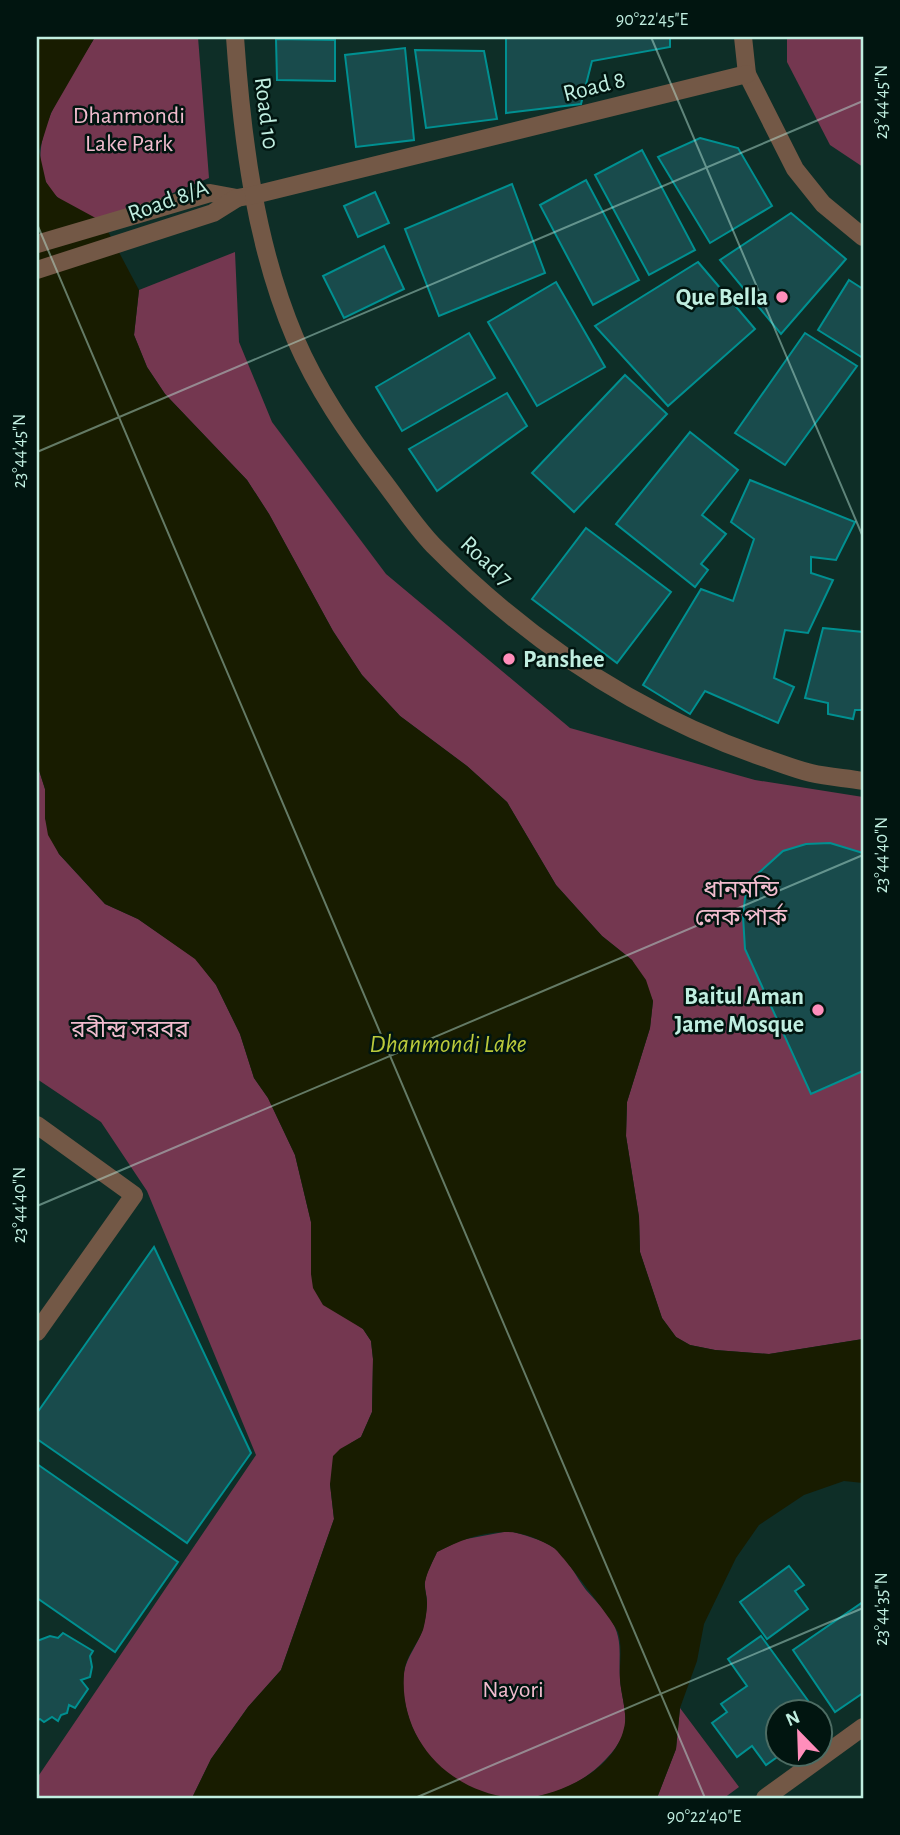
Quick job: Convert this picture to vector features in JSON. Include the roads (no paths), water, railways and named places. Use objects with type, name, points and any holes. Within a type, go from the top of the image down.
[{"type":"street","name":"Road 10","points":[[235,37],[246,196]]},
{"type":"street","points":[[743,37],[747,74],[794,169],[823,204],[863,237]]},
{"type":"street","name":"Road 8","points":[[246,196],[747,74]]},
{"type":"street","name":"Road 8/A","points":[[37,244],[210,193],[246,196]]},
{"type":"street","name":"Road 8/A","points":[[37,270],[213,213],[246,196]]},
{"type":"street","name":"Road 7","points":[[246,196],[295,336],[319,388],[347,433],[431,543],[510,617],[599,680],[691,730],[811,773],[863,781]]},
{"type":"street","points":[[37,1125],[134,1195],[37,1332]]},
{"type":"street","points":[[765,1798],[863,1727]]},
{"type":"water","name":"Dhanmondi Lake","points":[[37,37],[95,37],[51,113],[39,151],[46,182],[57,197],[103,222],[139,290],[134,335],[147,367],[165,394],[247,480],[269,514],[333,631],[362,675],[400,716],[467,766],[507,802],[556,885],[602,936],[632,960],[646,980],[653,1001],[650,1028],[627,1102],[626,1136],[639,1217],[640,1252],[662,1318],[676,1337],[690,1345],[715,1350],[769,1354],[863,1339],[863,1483],[844,1481],[804,1495],[759,1525],[736,1558],[704,1624],[697,1661],[680,1708],[676,1749],[657,1798],[525,1798],[540,1796],[571,1785],[599,1767],[619,1743],[625,1717],[620,1680],[620,1644],[615,1627],[554,1548],[532,1537],[508,1532],[471,1538],[437,1552],[425,1582],[427,1606],[423,1630],[409,1657],[404,1674],[405,1698],[410,1720],[420,1741],[433,1758],[450,1774],[469,1785],[490,1794],[513,1798],[192,1798],[211,1759],[248,1707],[281,1670],[334,1519],[330,1484],[333,1456],[361,1437],[372,1412],[373,1359],[371,1341],[363,1329],[323,1305],[313,1288],[311,1222],[295,1155],[268,1098],[254,1078],[240,1034],[216,985],[195,959],[138,919],[105,904],[59,854],[48,835],[45,789],[37,764]]},
{"type":"place","name":"Que Bella","points":[[782,297]]},
{"type":"place","name":"Panshee","points":[[509,659]]},
{"type":"place","name":"Baitul Aman Jame Mosque","points":[[818,1010]]},
{"type":"park label","name":"Dhanmondi Lake Park","points":[[129,129]]},
{"type":"park label","name":"ধানমন্ডি লেক পার্ক","points":[[741,903]]},
{"type":"park label","name":"রবীন্দ্র সরবর","points":[[130,1029]]},
{"type":"park label","name":"Nayori","points":[[513,1689]]}]
